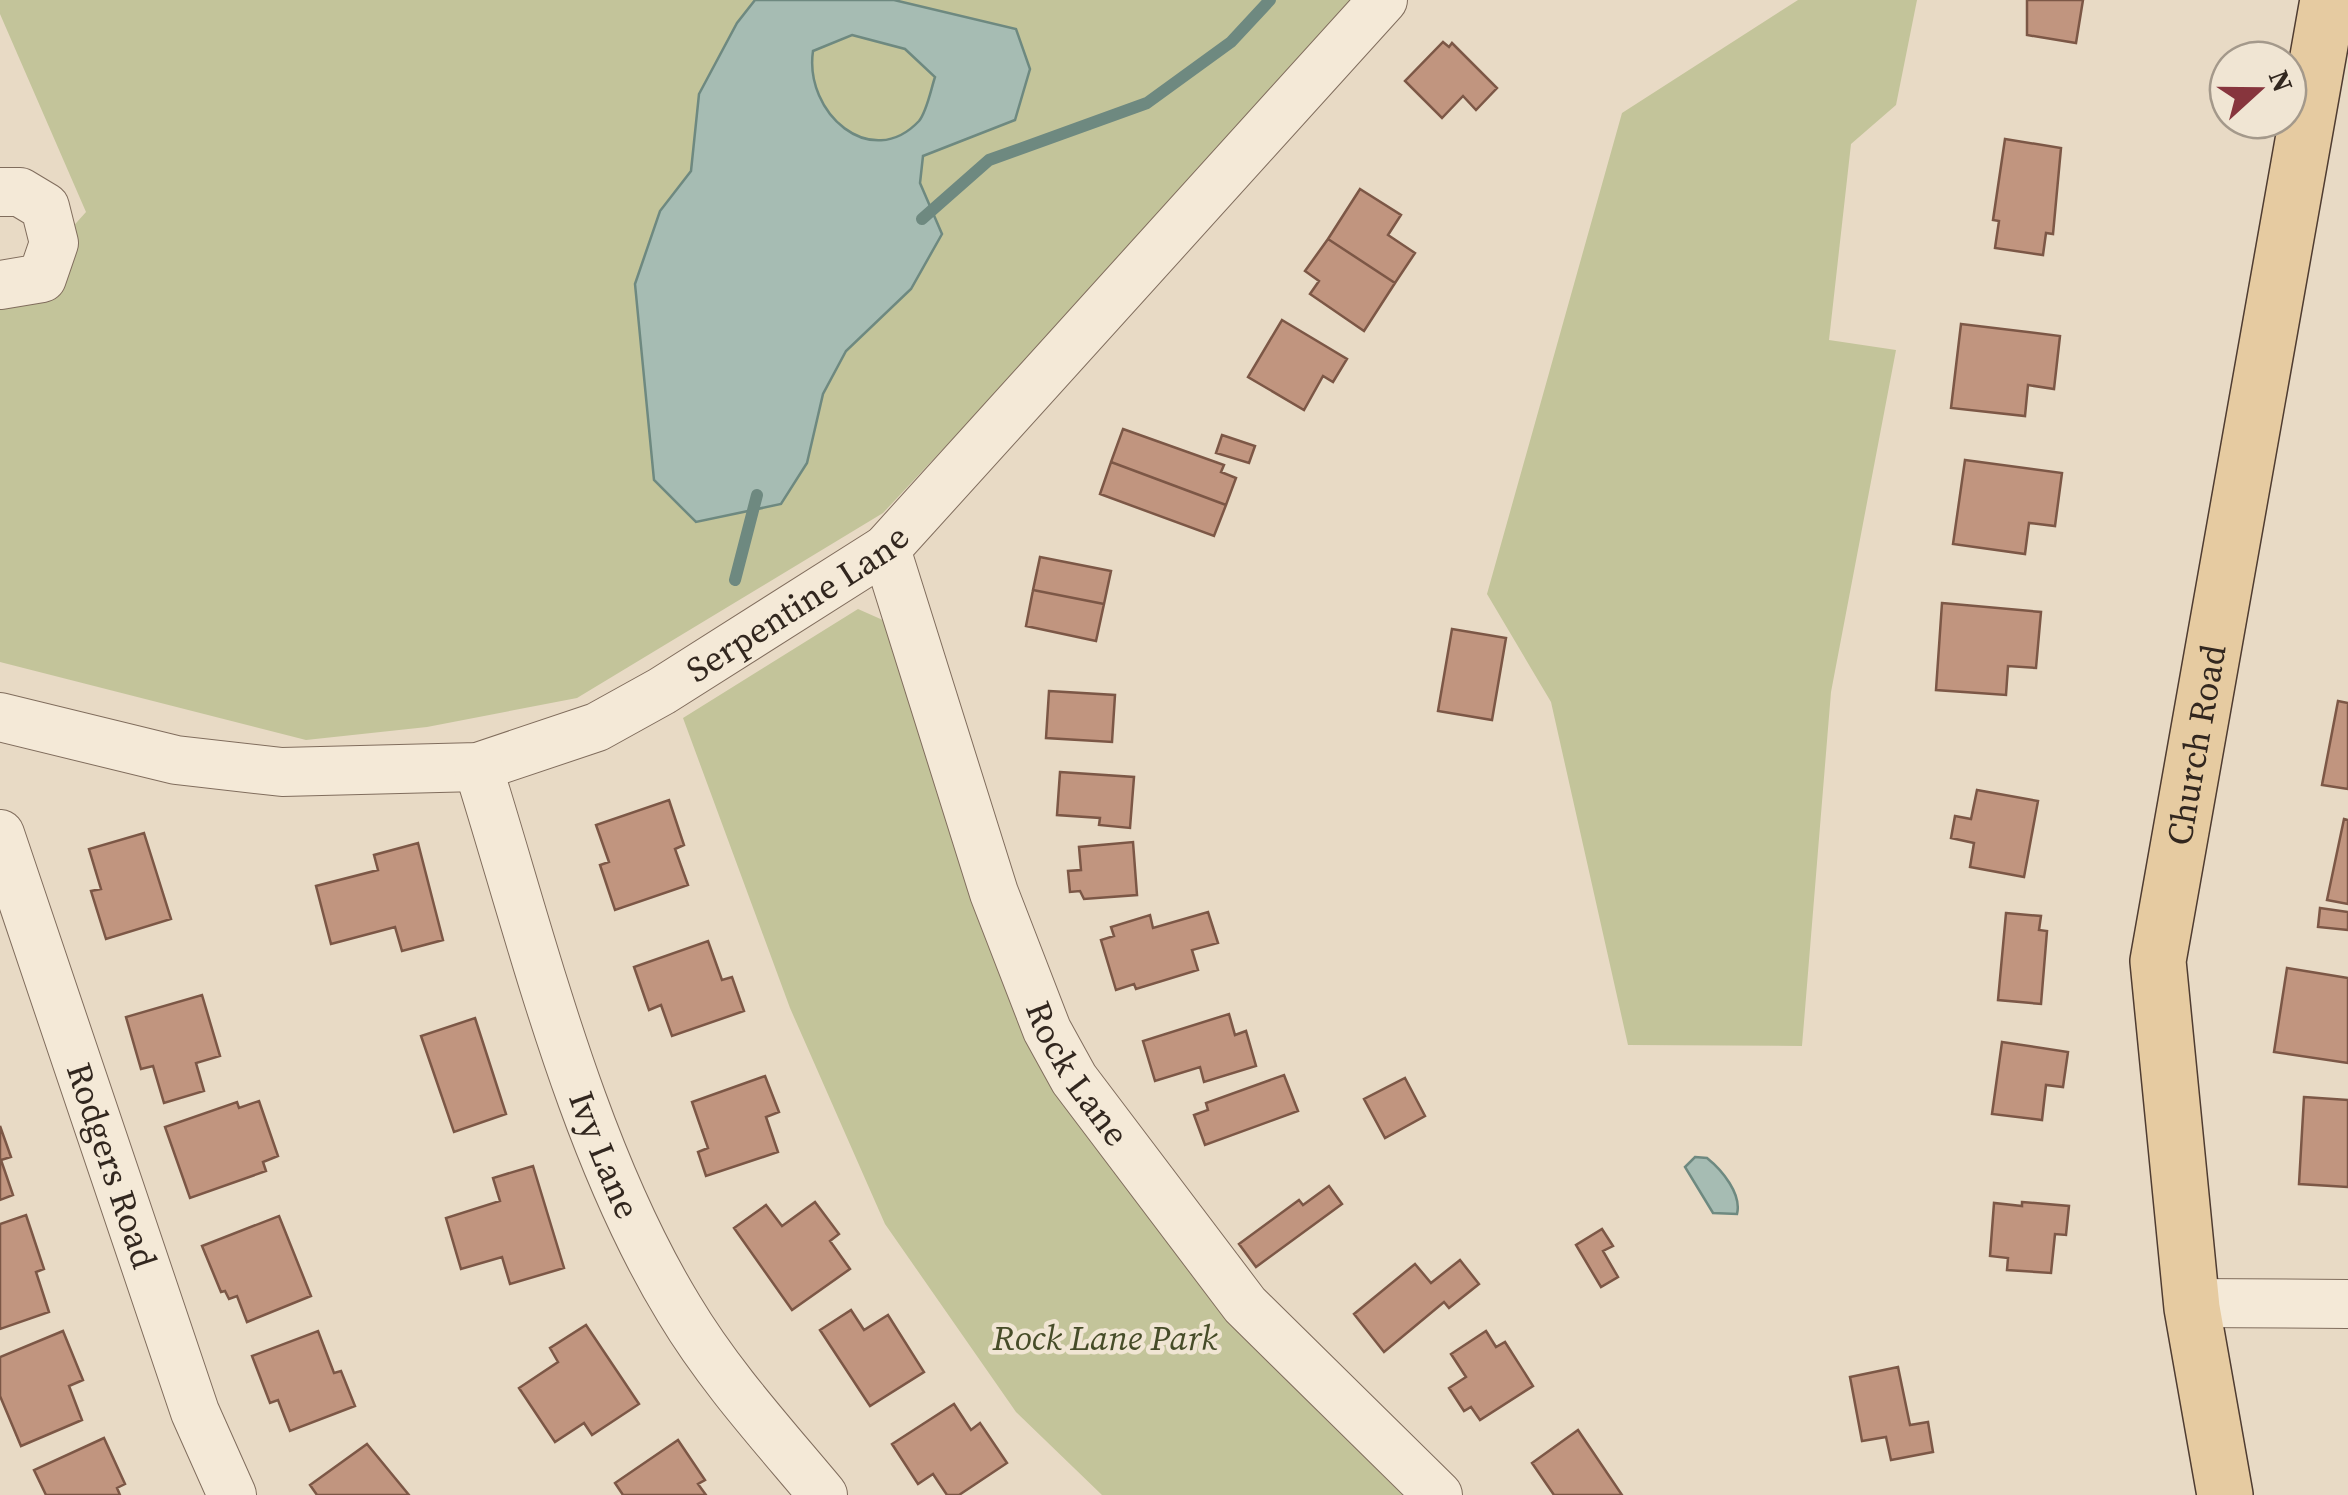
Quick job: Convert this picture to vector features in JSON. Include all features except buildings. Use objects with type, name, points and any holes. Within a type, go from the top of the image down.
[{"type":"main road","name":"Church Road","points":[[2225,1495],[2192,1302],[2158,961],[2328,0]]},
{"type":"street","name":"Serpentine Lane","points":[[0,717],[176,760],[282,772],[478,768],[550,746],[613,718],[886,550],[1383,0]]},
{"type":"street","points":[[0,192],[20,192],[45,208],[54,243],[42,278],[0,285]]},
{"type":"street","name":"Rock Lane","points":[[886,550],[994,893],[1047,1030],[1074,1079],[1246,1305],[1438,1495]]},
{"type":"street","name":"Ivy Lane","points":[[478,768],[562,1038],[646,1247],[678,1308],[723,1373],[823,1495]]},
{"type":"street","name":"Rodgers Road","points":[[0,834],[195,1412],[232,1495]]},
{"type":"street","points":[[2192,1302],[2348,1304]]},
{"type":"green space","points":[[0,0],[1364,0],[883,513],[577,698],[427,727],[306,740],[0,662],[0,308],[86,212],[0,14]]},
{"type":"green space","points":[[1798,0],[1917,0],[1896,105],[1851,144],[1829,340],[1896,350],[1831,692],[1802,1046],[1628,1045],[1551,702],[1487,594],[1622,113]]},
{"type":"green space","name":"Rock Lane Park","points":[[858,609],[885,621],[1021,1017],[1419,1495],[1102,1495],[1016,1412],[885,1224],[790,1008],[683,718]]},
{"type":"shaded area","points":[[755,0],[894,0],[1016,29],[1030,69],[1015,120],[923,156],[920,183],[942,234],[911,289],[846,351],[823,394],[807,463],[781,504],[696,522],[654,480],[635,284],[660,211],[691,171],[699,94],[737,23]],"holes":[[[852,35],[905,49],[935,77],[919,121],[900,135],[881,140],[862,138],[830,114],[813,74],[813,51]]]},
{"type":"shaded area","points":[[1695,1157],[1707,1158],[1724,1176],[1737,1198],[1737,1214],[1713,1213],[1685,1167]]},
{"type":"waterway","points":[[922,219],[989,160],[1147,103],[1231,42],[1270,0]]},
{"type":"waterway","points":[[735,580],[757,495]]}]
